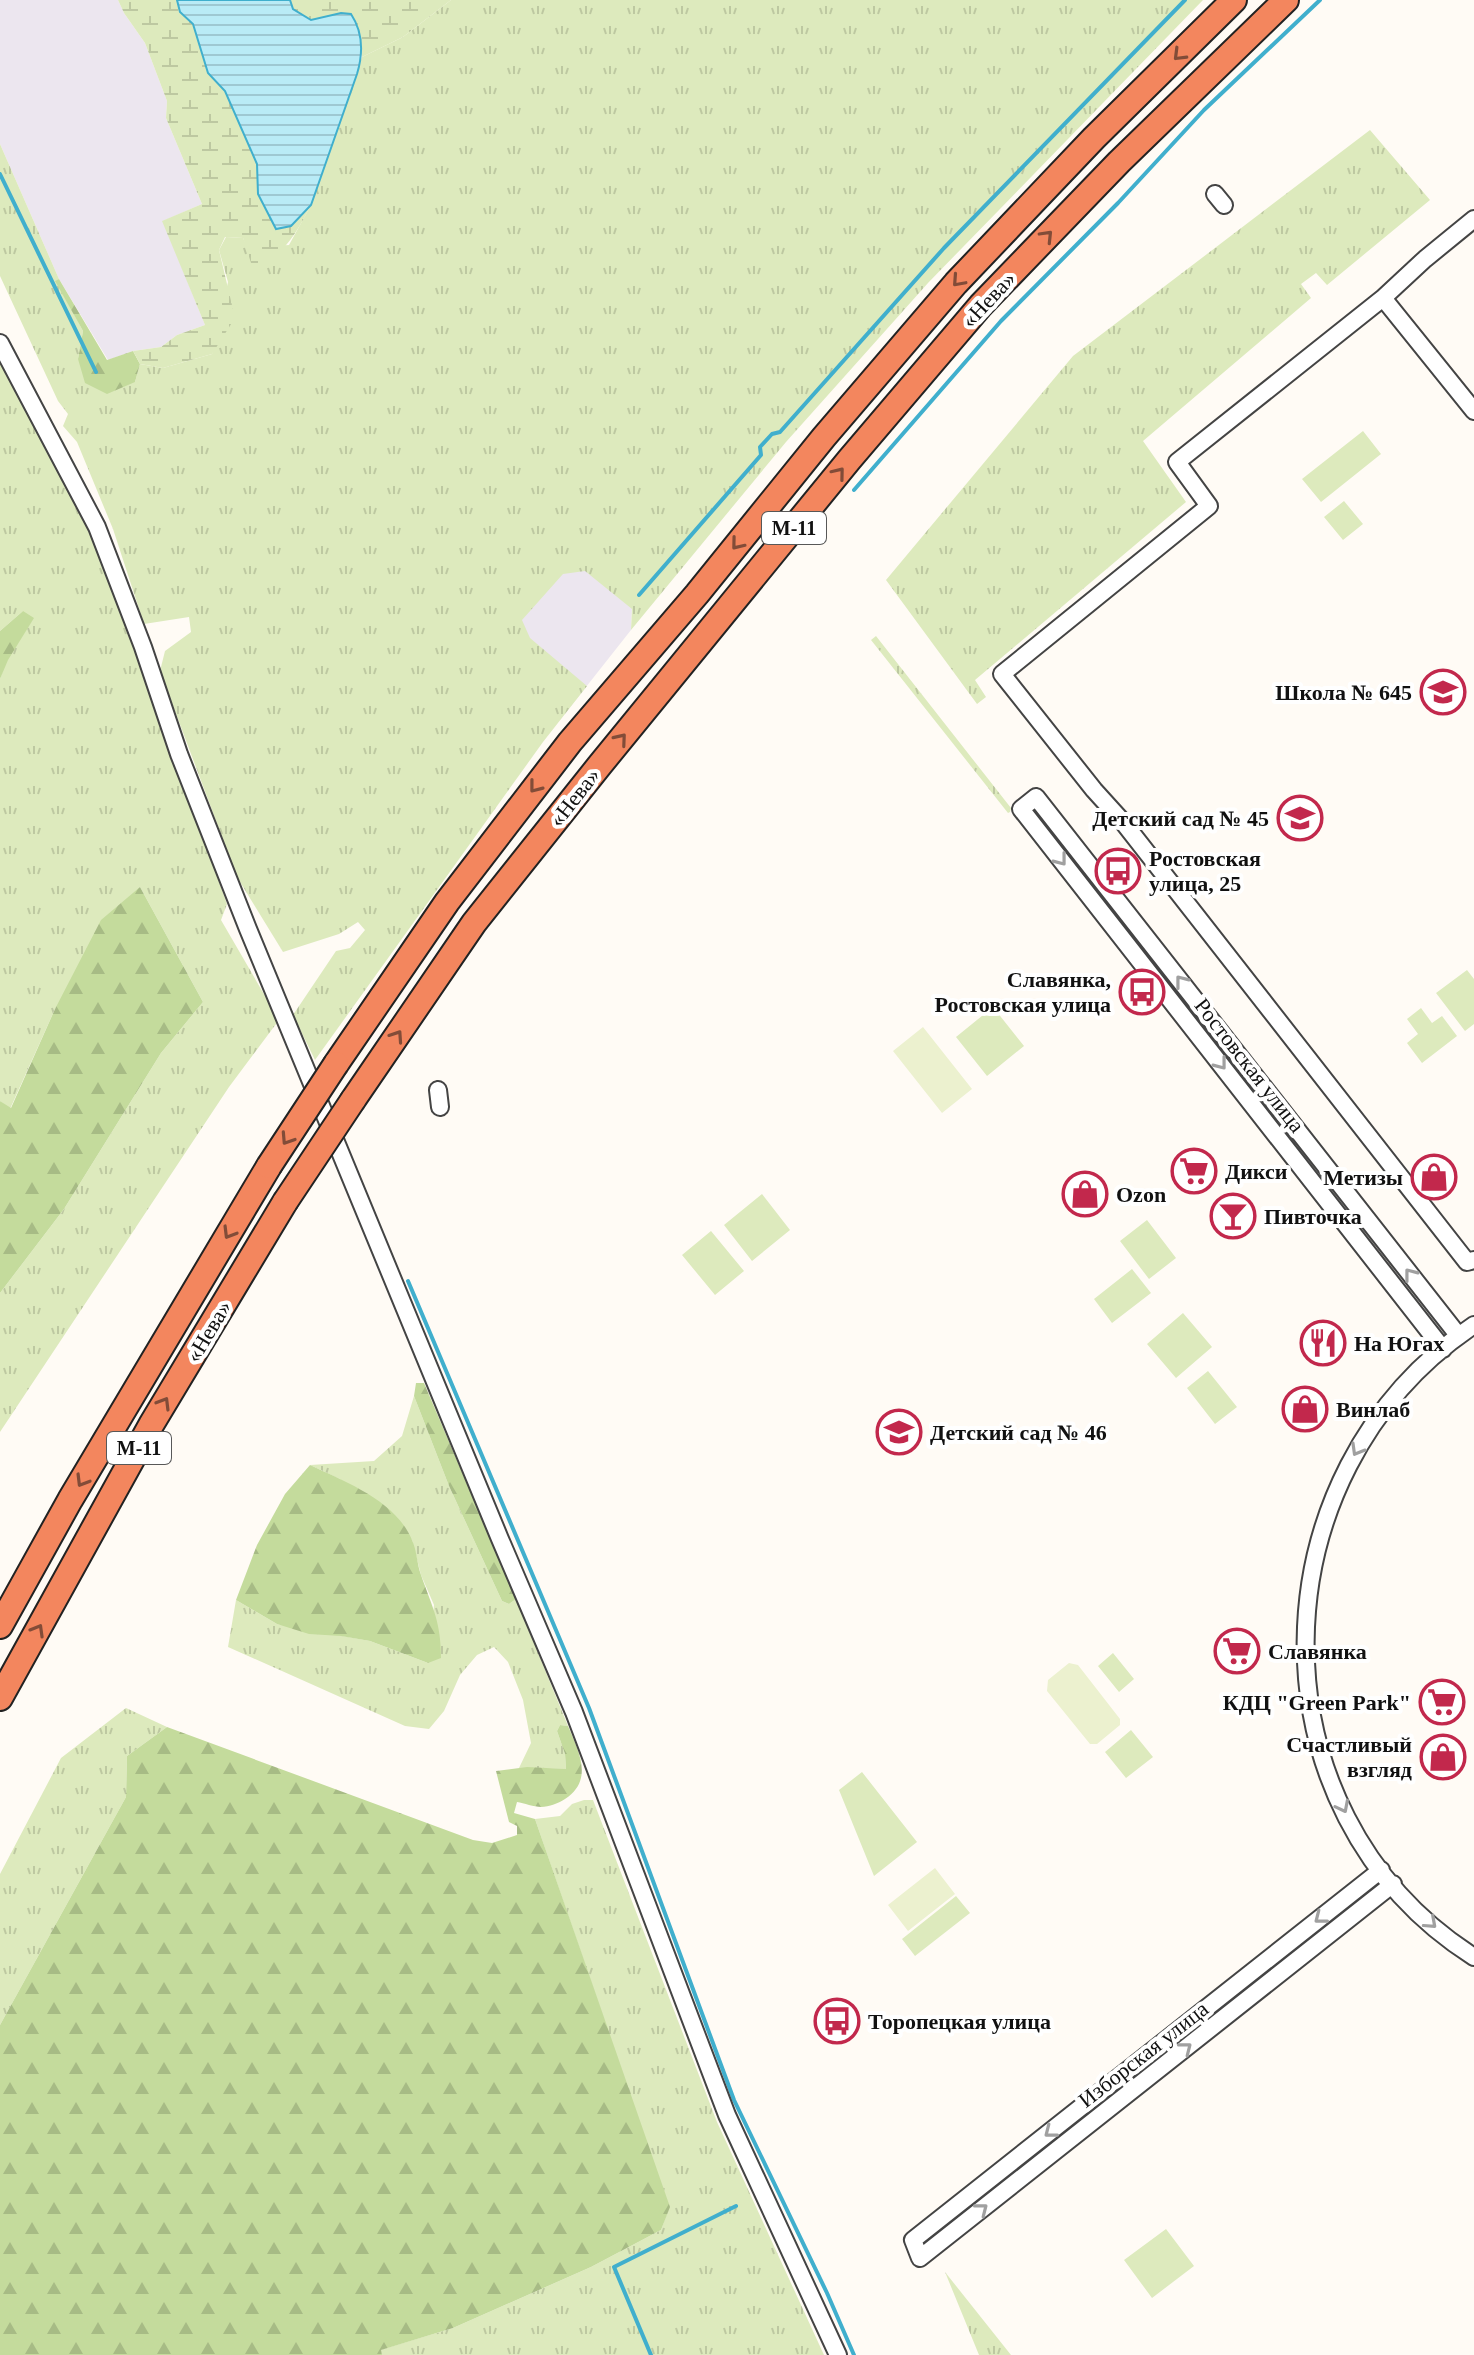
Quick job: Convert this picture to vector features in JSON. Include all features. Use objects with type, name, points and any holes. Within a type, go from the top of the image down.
[{"type":"highway","name":"«Нева»","points":[[0,1626],[70,1500],[269,1166],[447,902],[570,742],[956,283],[1094,138],[1234,0]]},
{"type":"highway","name":"«Нева»","points":[[0,1698],[151,1425],[285,1202],[474,923],[849,460],[981,305],[1119,162],[1286,0]]},
{"type":"street","points":[[1474,219],[1383,298],[1177,462],[1209,506],[1002,674],[1123,822],[1467,1262],[1474,1260]]},
{"type":"street","points":[[1383,298],[1474,411]]},
{"type":"street","points":[[0,343],[97,527],[143,647],[179,754],[500,1539],[574,1712],[727,2115],[838,2355]]},
{"type":"street","name":"Ростовская улица","points":[[1443,1349],[1021,809],[1036,797],[1458,1335]]},
{"type":"street","points":[[438,1090],[440,1107]]},
{"type":"street","points":[[1474,1325],[1458,1335],[1410,1379],[1381,1414],[1348,1465],[1328,1509],[1314,1555],[1306,1602],[1304,1650],[1308,1697],[1318,1744],[1334,1788],[1355,1831],[1393,1884],[1440,1932],[1474,1957]]},
{"type":"street","name":"Изборская улица","points":[[1381,1870],[913,2240],[920,2258],[1393,1884]]},
{"type":"shaded area","points":[[0,0],[118,0],[145,43],[167,101],[166,118],[202,204],[163,221],[205,325],[177,335],[161,347],[133,351],[108,360],[59,279],[0,144]]},
{"type":"shaded area","points":[[526,524],[632,607],[631,630],[571,706],[460,621]]},
{"type":"green space","points":[[118,0],[177,0],[180,12],[193,24],[208,72],[225,91],[257,164],[258,194],[291,226],[311,205],[288,243],[263,262],[252,266],[243,238],[225,237],[219,250],[235,318],[212,354],[163,368],[140,364],[133,351],[161,347],[177,335],[205,325],[162,221],[202,204],[166,118],[167,101],[145,43]]},
{"type":"green space","points":[[290,0],[451,0],[403,37],[362,57],[357,24],[341,13],[311,20],[293,9]]},
{"type":"green space","points":[[451,0],[1203,0],[928,283],[786,442],[631,630],[632,609],[585,571],[563,574],[522,620],[530,638],[587,686],[543,742],[315,1060],[293,1015],[336,951],[350,948],[365,930],[358,922],[339,934],[283,952],[237,877],[160,671],[165,651],[191,632],[189,617],[144,624],[113,529],[77,442],[63,426],[68,414],[58,401],[0,276],[0,144],[59,279],[56,281],[83,331],[78,359],[135,382],[140,364],[163,368],[212,354],[228,282],[219,250],[226,237],[243,238],[248,248],[289,245],[311,205],[362,57],[403,37]]},
{"type":"green space","points":[[1370,130],[1430,200],[1327,285],[1316,273],[1301,284],[1311,298],[1143,441],[1186,502],[975,680],[986,697],[977,704],[886,580],[1073,356]]},
{"type":"green space","points":[[59,279],[107,360],[133,351],[140,364],[135,382],[107,394],[85,383],[78,359],[83,331],[55,281]]},
{"type":"green space","points":[[0,362],[93,532],[227,904],[221,920],[279,1020],[229,1087],[0,1432],[0,1293],[64,1209],[161,1053],[203,1002],[140,887],[55,1009],[10,1109],[0,1101],[0,679],[23,611],[0,631]]},
{"type":"green space","points":[[1363,431],[1381,454],[1321,502],[1302,479]]},
{"type":"green space","points":[[1344,501],[1363,524],[1343,540],[1324,517]]},
{"type":"green space","points":[[23,611],[34,618],[0,679],[0,631]]},
{"type":"green space","points":[[876,636],[1011,808],[1010,812],[871,640]]},
{"type":"green space","points":[[140,887],[203,1002],[161,1053],[64,1209],[0,1293],[0,1101],[11,1108],[55,1009],[101,920]]},
{"type":"green space","points":[[1467,970],[1474,979],[1474,1024],[1465,1031],[1436,993]]},
{"type":"green space","points":[[993,1007],[1024,1046],[987,1076],[956,1037]]},
{"type":"green space","points":[[1421,1008],[1432,1023],[1442,1016],[1457,1036],[1422,1063],[1407,1043],[1418,1034],[1407,1019]]},
{"type":"green space","points":[[923,1027],[972,1089],[942,1113],[893,1051]]},
{"type":"green space","points":[[762,1194],[790,1230],[752,1261],[724,1225]]},
{"type":"green space","points":[[1147,1220],[1176,1258],[1149,1279],[1120,1241]]},
{"type":"green space","points":[[711,1231],[744,1271],[715,1295],[682,1255]]},
{"type":"green space","points":[[1132,1269],[1151,1293],[1112,1323],[1094,1299]]},
{"type":"green space","points":[[1183,1313],[1212,1347],[1176,1378],[1147,1344]]},
{"type":"green space","points":[[1208,1371],[1237,1407],[1215,1424],[1187,1388]]},
{"type":"green space","points":[[416,1383],[424,1383],[516,1599],[509,1604],[502,1601],[449,1486],[414,1396]]},
{"type":"green space","points":[[414,1396],[449,1486],[502,1601],[509,1604],[516,1599],[568,1726],[560,1725],[557,1731],[565,1754],[566,1769],[519,1768],[531,1743],[523,1700],[508,1662],[494,1647],[477,1655],[460,1675],[444,1711],[429,1729],[405,1726],[228,1647],[236,1600],[277,1624],[370,1641],[428,1663],[434,1605],[421,1575],[412,1540],[340,1479],[310,1465],[374,1461],[402,1436]]},
{"type":"green space","points":[[310,1465],[368,1494],[404,1526],[414,1544],[436,1616],[441,1658],[428,1663],[370,1641],[309,1634],[277,1624],[236,1600],[257,1545],[285,1494]]},
{"type":"green space","points":[[1113,1653],[1134,1679],[1119,1692],[1098,1666]]},
{"type":"green space","points":[[1069,1663],[1078,1665],[1120,1719],[1120,1725],[1097,1744],[1090,1744],[1047,1691],[1048,1680]]},
{"type":"green space","points":[[126,1708],[167,1727],[127,1756],[126,1797],[0,2025],[0,1874],[61,1758]]},
{"type":"green space","points":[[560,1725],[568,1726],[580,1756],[582,1774],[579,1783],[560,1802],[541,1807],[517,1802],[514,1813],[535,1819],[670,2207],[661,2230],[591,2267],[453,2328],[381,2350],[382,2355],[0,2355],[0,2025],[126,1797],[127,1756],[167,1727],[473,1840],[492,1843],[517,1835],[517,1826],[509,1822],[496,1771],[527,1767],[566,1769],[565,1754],[557,1731]]},
{"type":"green space","points":[[1131,1730],[1153,1757],[1126,1778],[1105,1752]]},
{"type":"green space","points":[[862,1772],[917,1842],[874,1876],[839,1790]]},
{"type":"green space","points":[[593,1800],[717,2122],[824,2355],[382,2355],[380,2350],[453,2328],[591,2267],[661,2230],[669,2208],[535,1819],[560,1816],[572,1804]]},
{"type":"green space","points":[[935,1868],[955,1894],[908,1931],[888,1905]]},
{"type":"green space","points":[[956,1896],[970,1913],[915,1956],[902,1939]]},
{"type":"green space","points":[[1166,2229],[1194,2266],[1152,2298],[1124,2260]]},
{"type":"green space","points":[[945,2272],[1011,2355],[979,2355]]},
{"type":"water","points":[[177,0],[290,0],[293,9],[311,20],[341,13],[351,14],[355,21],[361,43],[357,74],[311,205],[291,226],[276,229],[258,194],[257,164],[225,91],[208,73],[193,24],[180,12]]},
{"type":"waterway","points":[[639,595],[761,455],[760,447],[772,434],[780,432],[944,248],[1185,0]]},
{"type":"waterway","points":[[854,490],[1001,321],[1118,203],[1204,110],[1320,0]]},
{"type":"waterway","points":[[0,174],[96,372]]},
{"type":"waterway","points":[[408,1281],[589,1708],[734,2100],[854,2355]]},
{"type":"waterway","points":[[651,2355],[614,2267],[736,2206]]},
{"type":"place","name":"Школа № 645","points":[[1443,692]]},
{"type":"place","name":"Детский сад № 45","points":[[1300,818]]},
{"type":"place","name":"Ростовская улица, 25","points":[[1118,871]]},
{"type":"place","name":"Славянка, Ростовская улица","points":[[1142,992]]},
{"type":"place","name":"Дикси","points":[[1194,1171]]},
{"type":"place","name":"Метизы","points":[[1434,1177]]},
{"type":"place","name":"Ozon","points":[[1085,1194]]},
{"type":"place","name":"Пивточка","points":[[1233,1216]]},
{"type":"place","name":"На Югах","points":[[1323,1343]]},
{"type":"place","name":"Винлаб","points":[[1305,1409]]},
{"type":"place","name":"Детский сад № 46","points":[[899,1432]]},
{"type":"place","name":"Славянка","points":[[1237,1651]]},
{"type":"place","name":"КДЦ \"Green Park\"","points":[[1442,1702]]},
{"type":"place","name":"Счастливый взгляд","points":[[1443,1757]]},
{"type":"place","name":"Торопецкая улица","points":[[837,2021]]}]
